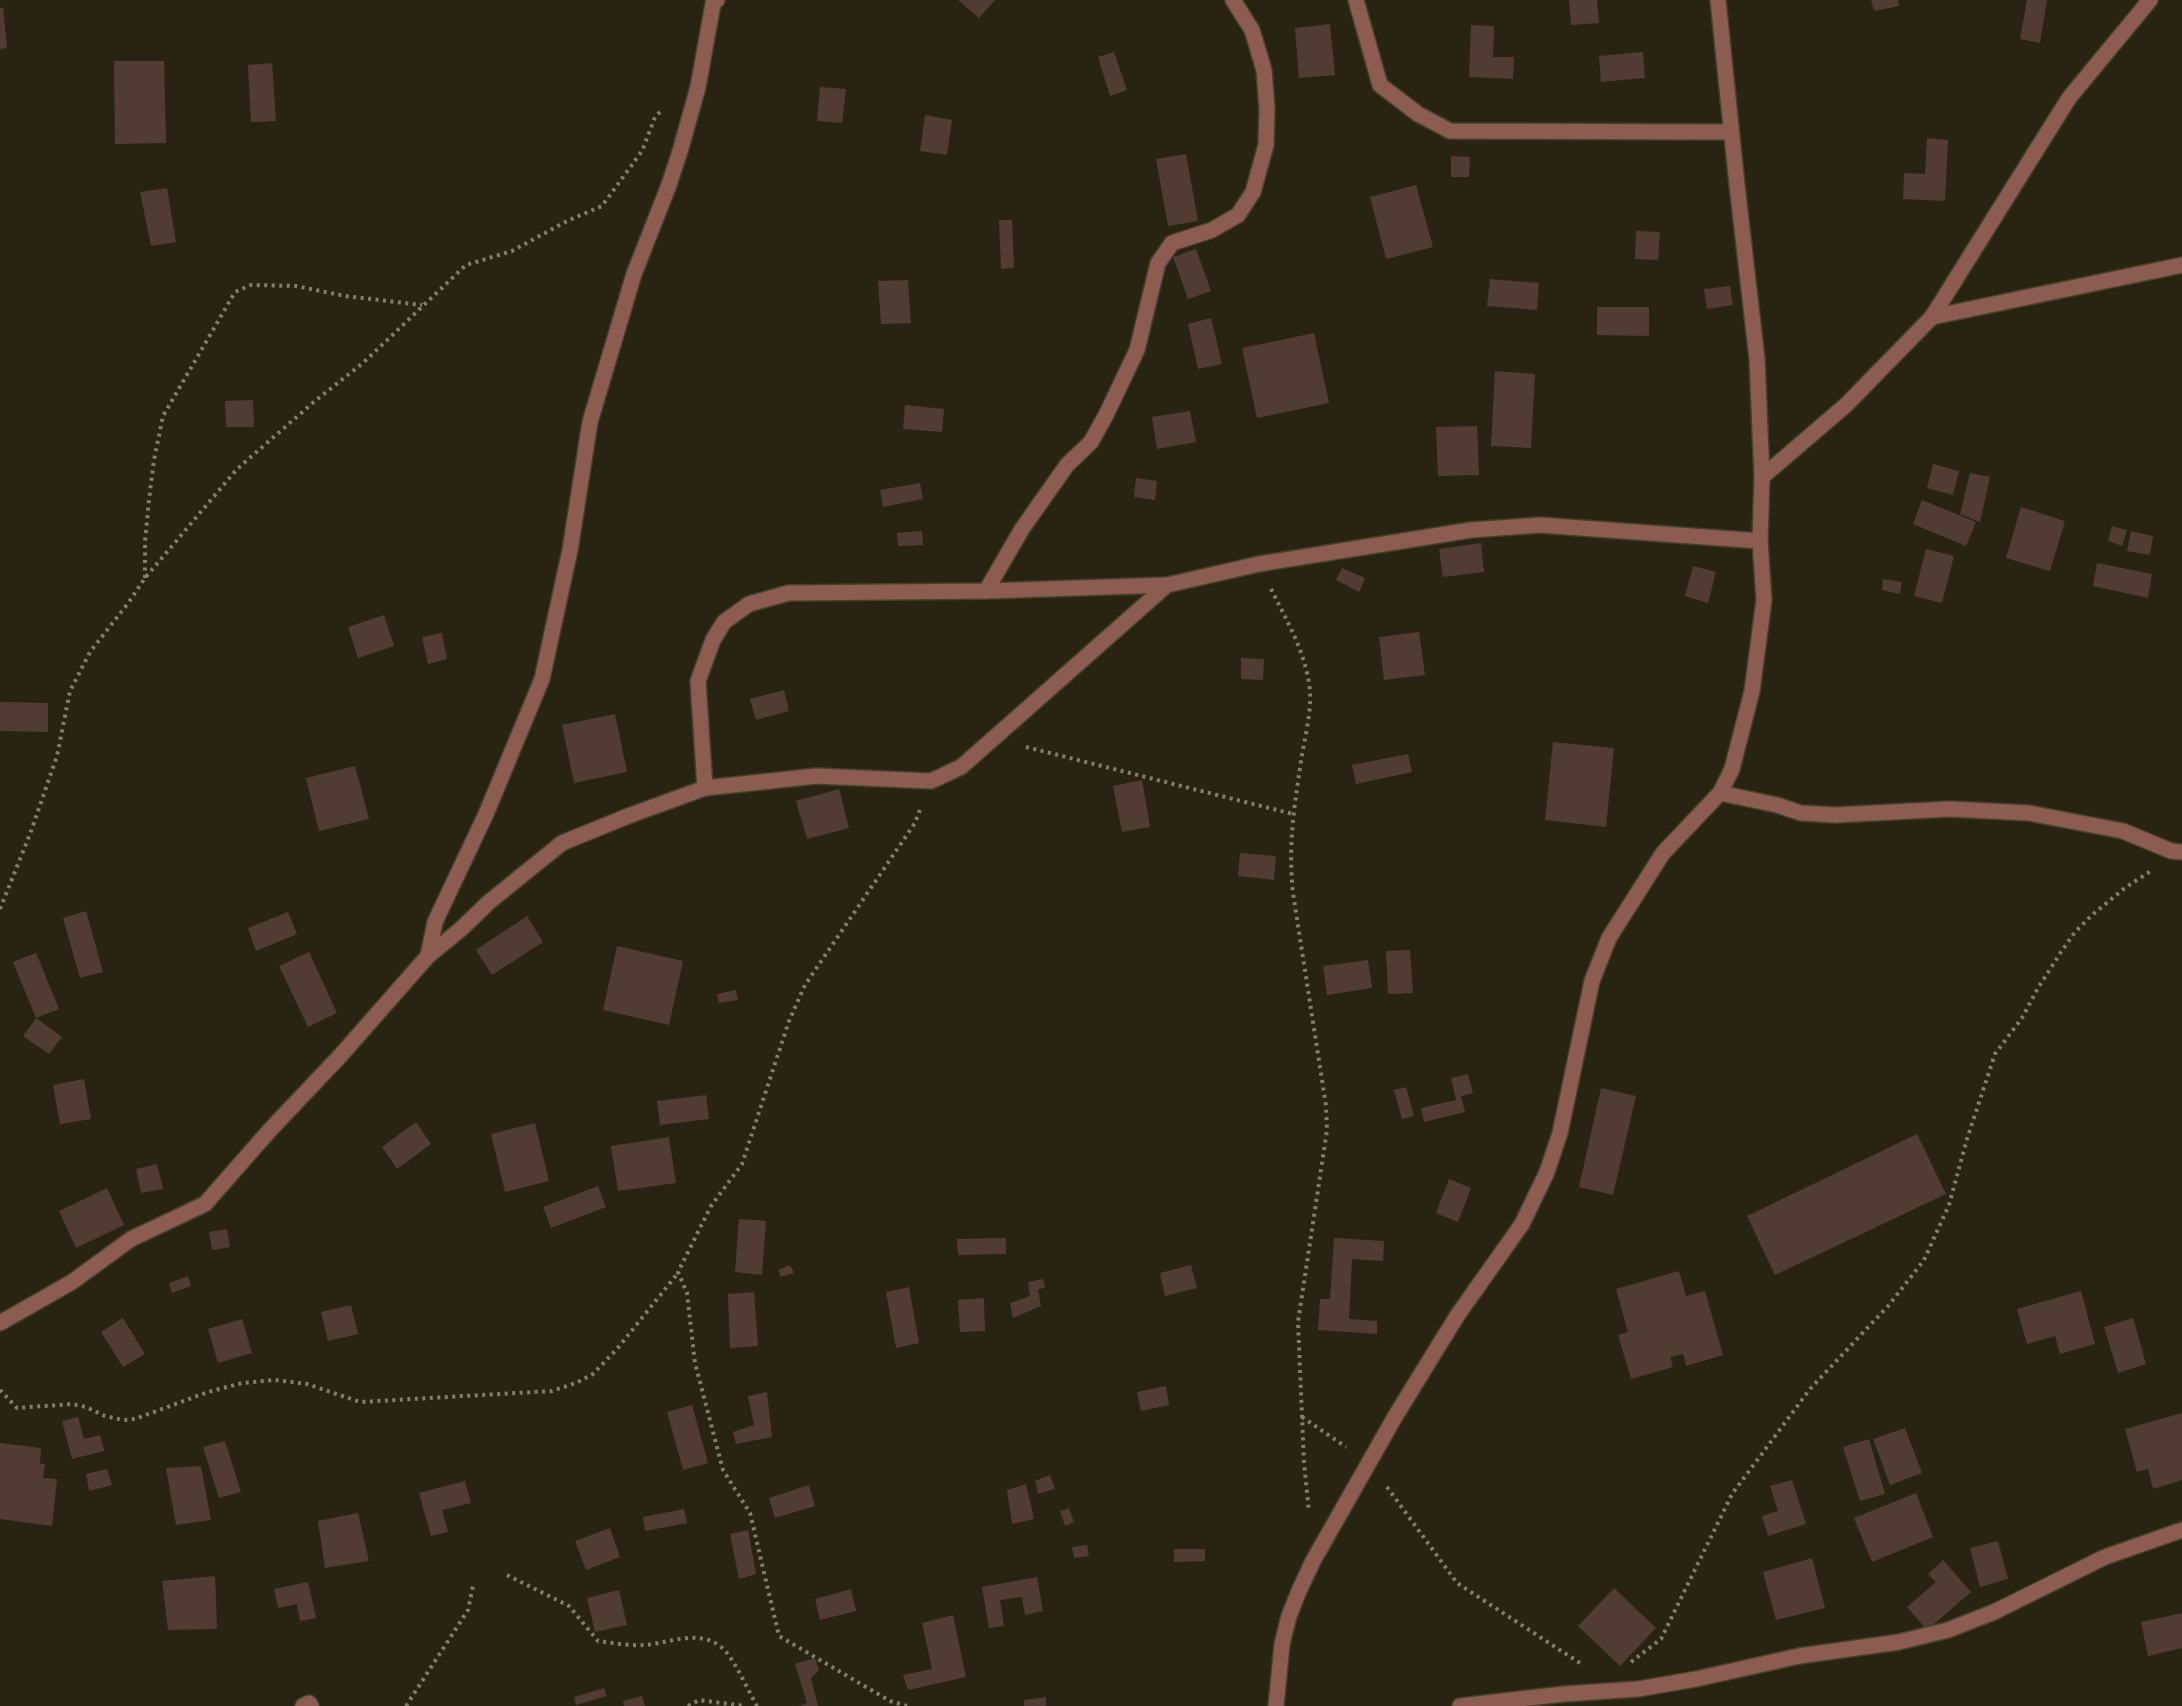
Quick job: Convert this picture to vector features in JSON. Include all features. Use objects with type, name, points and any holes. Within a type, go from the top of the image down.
[{"type":"street","points":[[428,956],[435,922],[486,814],[542,679],[570,550],[590,422],[634,274],[678,157],[698,87],[713,4],[717,0]]},
{"type":"street","points":[[986,591],[1022,529],[1067,465],[1091,442],[1107,415],[1137,350],[1158,263],[1172,243],[1212,230],[1238,215],[1253,192],[1266,145],[1267,109],[1264,70],[1252,30],[1233,0]]},
{"type":"street","points":[[1356,0],[1380,85],[1418,114],[1450,131],[1731,132]]},
{"type":"street","points":[[1276,1706],[1282,1644],[1289,1616],[1313,1561],[1369,1462],[1457,1316],[1521,1224],[1547,1172],[1560,1133],[1592,981],[1609,938],[1663,853],[1720,793],[1732,769],[1752,691],[1764,600],[1760,541],[1762,477],[1757,359],[1718,0]]},
{"type":"street","points":[[1762,477],[1846,405],[1932,317],[2069,98],[2150,0]]},
{"type":"street","points":[[1932,317],[2182,265]]},
{"type":"street","points":[[705,788],[698,681],[713,640],[724,622],[749,604],[788,593],[986,591],[1167,585],[1259,564],[1471,530],[1540,525],[1760,541]]},
{"type":"street","points":[[0,1323],[72,1282],[131,1239],[206,1204],[270,1130],[342,1055],[428,956],[489,902],[562,843],[705,788],[816,776],[931,781],[961,767],[1167,585]]},
{"type":"street","points":[[1720,793],[1778,805],[1801,813],[1835,815],[1950,809],[2030,813],[2123,831],[2176,851]]},
{"type":"street","points":[[1460,1706],[1564,1694],[1638,1689],[1799,1656],[1899,1642],[1948,1630],[1994,1612],[2105,1557],[2182,1530]]},
{"type":"street","points":[[303,1706],[309,1703],[310,1706]]},
{"type":"path","points":[[0,909],[30,834],[57,756],[70,691],[90,652],[129,602],[144,578],[237,469],[315,401],[363,363],[466,265],[512,251],[567,221],[602,206],[642,152],[655,117],[663,109]]},
{"type":"path","points":[[144,578],[148,500],[163,416],[235,292],[251,285],[296,286],[345,296],[422,306]]},
{"type":"path","points":[[1259,564],[1294,635],[1309,684],[1309,708],[1293,814],[1290,860],[1293,893],[1323,1081],[1327,1130],[1298,1322],[1302,1417],[1313,1561]]},
{"type":"path","points":[[994,738],[1166,784],[1293,814]]},
{"type":"path","points":[[0,1390],[17,1408],[72,1404],[123,1420],[147,1416],[182,1400],[242,1383],[275,1380],[307,1384],[360,1402],[384,1402],[552,1391],[576,1383],[593,1374],[617,1349],[678,1272],[711,1206],[742,1164],[789,1021],[805,986],[915,823],[931,781]]},
{"type":"path","points":[[1623,1668],[1661,1639],[1732,1494],[1810,1389],[1889,1305],[1923,1260],[1949,1205],[1967,1139],[1995,1054],[2022,1018],[2061,952],[2075,932],[2092,915],[2176,851]]},
{"type":"path","points":[[678,1272],[687,1293],[695,1364],[723,1470],[750,1513],[779,1635],[890,1701],[908,1706]]},
{"type":"path","points":[[1302,1417],[1369,1462],[1457,1583],[1584,1666],[1564,1694]]},
{"type":"path","points":[[507,1575],[569,1606],[598,1641],[644,1645],[679,1637],[702,1637],[716,1643],[729,1656],[757,1706]]},
{"type":"path","points":[[406,1706],[468,1610],[473,1586]]},
{"type":"path","points":[[688,1706],[699,1700],[745,1706]]},
{"type":"building","points":[[958,0],[995,0],[979,18]]},
{"type":"building","points":[[1569,0],[1597,0],[1599,23],[1571,25]]},
{"type":"building","points":[[1871,0],[1898,0],[1899,6],[1874,11]]},
{"type":"building","points":[[2027,0],[2047,0],[2040,43],[2020,39]]},
{"type":"building","points":[[3,7],[7,48],[0,49],[0,8]]},
{"type":"building","points":[[1330,24],[1335,75],[1299,78],[1295,28]]},
{"type":"building","points":[[1471,25],[1494,26],[1493,57],[1514,57],[1513,79],[1469,77]]},
{"type":"building","points":[[1114,52],[1127,90],[1110,96],[1098,57]]},
{"type":"building","points":[[1643,52],[1645,78],[1601,82],[1599,56]]},
{"type":"building","points":[[114,61],[164,61],[166,143],[115,144]]},
{"type":"building","points":[[272,63],[276,121],[251,122],[248,65]]},
{"type":"building","points":[[820,87],[846,89],[842,123],[817,121]]},
{"type":"building","points":[[925,115],[952,120],[947,155],[920,151]]},
{"type":"building","points":[[1927,138],[1948,140],[1945,201],[1903,199],[1904,173],[1925,174]]},
{"type":"building","points":[[1186,154],[1198,221],[1168,226],[1156,159]]},
{"type":"building","points":[[1451,156],[1470,157],[1469,177],[1451,177]]},
{"type":"building","points":[[1416,185],[1433,247],[1386,259],[1370,197]]},
{"type":"building","points":[[167,188],[176,242],[151,246],[140,192]]},
{"type":"building","points":[[999,220],[1012,220],[1014,268],[1001,269]]},
{"type":"building","points":[[1636,231],[1660,232],[1658,260],[1635,259]]},
{"type":"building","points":[[1196,249],[1211,291],[1188,299],[1173,257]]},
{"type":"building","points":[[1490,279],[1539,283],[1537,310],[1487,306]]},
{"type":"building","points":[[908,280],[911,323],[881,324],[878,281]]},
{"type":"building","points":[[1730,286],[1733,305],[1707,309],[1704,289]]},
{"type":"building","points":[[1597,307],[1649,307],[1649,336],[1597,335]]},
{"type":"building","points":[[1211,318],[1222,364],[1198,369],[1188,324]]},
{"type":"building","points":[[1314,333],[1329,403],[1257,418],[1242,348]]},
{"type":"building","points":[[1495,371],[1535,374],[1531,448],[1491,446]]},
{"type":"building","points":[[253,400],[254,427],[226,427],[225,401]]},
{"type":"building","points":[[905,405],[944,409],[942,432],[903,429]]},
{"type":"building","points":[[1190,411],[1196,442],[1157,449],[1152,417]]},
{"type":"building","points":[[1477,426],[1479,475],[1438,476],[1436,427]]},
{"type":"building","points":[[1933,464],[1959,471],[1953,495],[1927,488]]},
{"type":"building","points":[[1970,473],[1990,477],[1980,522],[1960,514]]},
{"type":"building","points":[[1136,478],[1157,481],[1155,500],[1134,497]]},
{"type":"building","points":[[920,483],[923,499],[883,507],[880,490]]},
{"type":"building","points":[[1922,500],[1976,522],[1966,546],[1913,524]]},
{"type":"building","points":[[2021,507],[2065,521],[2050,571],[2006,558]]},
{"type":"building","points":[[2112,526],[2127,530],[2122,546],[2108,541]]},
{"type":"building","points":[[922,531],[923,545],[898,546],[897,533]]},
{"type":"building","points":[[2131,531],[2153,536],[2150,555],[2127,551]]},
{"type":"building","points":[[1481,543],[1484,572],[1443,577],[1439,549]]},
{"type":"building","points":[[1926,549],[1954,556],[1942,603],[1914,596]]},
{"type":"building","points":[[2097,563],[2152,574],[2148,598],[2093,586]]},
{"type":"building","points":[[1693,566],[1716,572],[1708,603],[1685,596]]},
{"type":"building","points":[[1342,568],[1365,578],[1359,592],[1336,580]]},
{"type":"building","points":[[1883,579],[1902,582],[1900,594],[1882,590]]},
{"type":"building","points":[[384,615],[394,646],[358,658],[348,627]]},
{"type":"building","points":[[1419,632],[1425,675],[1384,680],[1379,637]]},
{"type":"building","points":[[442,633],[447,659],[428,664],[422,637]]},
{"type":"building","points":[[1241,658],[1264,659],[1263,680],[1241,679]]},
{"type":"building","points":[[784,690],[789,711],[756,720],[750,699]]},
{"type":"building","points":[[0,702],[48,703],[48,732],[0,731]]},
{"type":"building","points":[[615,714],[627,772],[574,783],[562,725]]},
{"type":"building","points":[[1553,742],[1614,748],[1606,827],[1545,820]]},
{"type":"building","points":[[1408,754],[1412,772],[1356,784],[1352,765]]},
{"type":"building","points":[[355,766],[369,819],[319,831],[306,778]]},
{"type":"building","points":[[1142,780],[1150,827],[1122,832],[1113,786]]},
{"type":"building","points":[[839,789],[849,828],[807,839],[796,801]]},
{"type":"building","points":[[1240,853],[1276,856],[1274,880],[1238,876]]},
{"type":"building","points":[[86,911],[103,972],[80,978],[63,918]]},
{"type":"building","points":[[288,912],[297,934],[256,951],[248,928]]},
{"type":"building","points":[[527,916],[543,942],[492,975],[476,950]]},
{"type":"building","points":[[617,946],[683,961],[669,1025],[603,1010]]},
{"type":"building","points":[[1410,950],[1413,993],[1388,994],[1386,951]]},
{"type":"building","points":[[309,952],[337,1013],[308,1027],[279,966]]},
{"type":"building","points":[[36,953],[59,1009],[36,1018],[13,962]]},
{"type":"building","points":[[1368,960],[1372,988],[1327,995],[1323,966]]},
{"type":"building","points":[[736,990],[738,1000],[719,1003],[717,994]]},
{"type":"building","points":[[36,1018],[62,1037],[49,1054],[23,1036]]},
{"type":"building","points":[[1468,1074],[1473,1093],[1461,1096],[1465,1112],[1424,1122],[1421,1108],[1456,1100],[1451,1078]]},
{"type":"building","points":[[84,1079],[91,1119],[60,1124],[53,1085]]},
{"type":"building","points":[[1406,1087],[1414,1116],[1402,1119],[1394,1090]]},
{"type":"building","points":[[1601,1088],[1636,1096],[1613,1195],[1579,1187]]},
{"type":"building","points":[[706,1095],[709,1119],[660,1125],[657,1101]]},
{"type":"building","points":[[416,1122],[431,1144],[397,1169],[382,1147]]},
{"type":"building","points":[[535,1123],[549,1181],[505,1192],[491,1134]]},
{"type":"building","points":[[1917,1134],[1946,1194],[1775,1275],[1747,1216]]},
{"type":"building","points":[[669,1137],[676,1183],[618,1191],[611,1146]]},
{"type":"building","points":[[157,1164],[163,1189],[141,1193],[136,1169]]},
{"type":"building","points":[[1449,1179],[1471,1188],[1458,1222],[1436,1213]]},
{"type":"building","points":[[598,1186],[606,1207],[551,1228],[543,1207]]},
{"type":"building","points":[[107,1188],[124,1225],[76,1248],[59,1211]]},
{"type":"building","points":[[739,1219],[766,1221],[762,1275],[735,1272]]},
{"type":"building","points":[[227,1229],[230,1247],[212,1250],[209,1232]]},
{"type":"building","points":[[1006,1238],[1006,1254],[958,1255],[957,1239]]},
{"type":"building","points":[[1334,1238],[1384,1241],[1383,1261],[1352,1259],[1349,1319],[1377,1321],[1377,1334],[1318,1330],[1320,1299],[1330,1299]]},
{"type":"building","points":[[790,1265],[794,1273],[781,1277],[778,1270]]},
{"type":"building","points":[[1191,1265],[1197,1288],[1165,1296],[1160,1273]]},
{"type":"building","points":[[1679,1271],[1686,1296],[1705,1291],[1723,1355],[1686,1366],[1683,1354],[1670,1357],[1673,1367],[1631,1379],[1618,1335],[1628,1332],[1616,1289]]},
{"type":"building","points":[[188,1276],[191,1286],[172,1293],[169,1283]]},
{"type":"building","points":[[1043,1279],[1045,1287],[1038,1290],[1041,1306],[1013,1318],[1010,1303],[1030,1296],[1028,1282]]},
{"type":"building","points":[[909,1287],[919,1343],[896,1348],[886,1292]]},
{"type":"building","points":[[2081,1291],[2095,1344],[2060,1354],[2055,1336],[2027,1344],[2017,1309]]},
{"type":"building","points":[[754,1292],[758,1346],[730,1348],[728,1294]]},
{"type":"building","points":[[984,1298],[985,1331],[960,1332],[958,1300]]},
{"type":"building","points":[[351,1305],[358,1334],[328,1341],[321,1312]]},
{"type":"building","points":[[123,1318],[145,1354],[123,1367],[101,1332]]},
{"type":"building","points":[[2133,1318],[2146,1364],[2118,1373],[2104,1327]]},
{"type":"building","points":[[242,1319],[252,1353],[218,1363],[208,1329]]},
{"type":"building","points":[[1166,1386],[1169,1405],[1141,1411],[1137,1392]]},
{"type":"building","points":[[767,1392],[772,1437],[736,1444],[733,1432],[754,1425],[748,1396]]},
{"type":"building","points":[[692,1405],[708,1463],[683,1470],[667,1412]]},
{"type":"building","points":[[2182,1413],[2182,1480],[2153,1489],[2148,1469],[2137,1472],[2125,1429]]},
{"type":"building","points":[[78,1417],[84,1439],[100,1435],[104,1451],[72,1459],[62,1421]]},
{"type":"building","points":[[1905,1428],[1922,1473],[1890,1485],[1873,1439]]},
{"type":"building","points":[[1869,1439],[1885,1494],[1860,1501],[1843,1447]]},
{"type":"building","points":[[225,1441],[241,1492],[219,1498],[203,1447]]},
{"type":"building","points":[[0,1443],[41,1448],[40,1464],[45,1464],[43,1478],[57,1479],[52,1526],[0,1519]]},
{"type":"building","points":[[201,1466],[211,1520],[176,1525],[166,1468]]},
{"type":"building","points":[[107,1469],[112,1485],[89,1491],[86,1474]]},
{"type":"building","points":[[1050,1475],[1055,1489],[1038,1494],[1035,1481]]},
{"type":"building","points":[[1792,1480],[1806,1524],[1768,1536],[1762,1516],[1778,1511],[1770,1486]]},
{"type":"building","points":[[465,1481],[471,1503],[442,1510],[448,1532],[431,1536],[419,1493]]},
{"type":"building","points":[[1026,1484],[1034,1519],[1012,1524],[1007,1490]]},
{"type":"building","points":[[809,1485],[815,1506],[775,1518],[769,1498]]},
{"type":"building","points":[[1916,1493],[1933,1537],[1872,1562],[1854,1518]]},
{"type":"building","points":[[1069,1508],[1074,1522],[1065,1526],[1060,1511]]},
{"type":"building","points":[[684,1509],[687,1523],[645,1531],[643,1517]]},
{"type":"building","points":[[358,1513],[369,1561],[325,1568],[318,1521]]},
{"type":"building","points":[[610,1528],[620,1557],[586,1570],[575,1541]]},
{"type":"building","points":[[748,1530],[756,1574],[739,1579],[730,1534]]},
{"type":"building","points":[[1998,1541],[2008,1579],[1980,1587],[1970,1548]]},
{"type":"building","points":[[1087,1545],[1089,1556],[1074,1558],[1072,1547]]},
{"type":"building","points":[[1174,1549],[1205,1549],[1205,1561],[1174,1562]]},
{"type":"building","points":[[1812,1558],[1825,1608],[1776,1620],[1763,1572]]},
{"type":"building","points":[[1943,1560],[1971,1592],[1927,1630],[1907,1607],[1936,1582],[1928,1574]]},
{"type":"building","points":[[215,1576],[217,1629],[168,1630],[162,1581]]},
{"type":"building","points":[[1037,1577],[1043,1611],[1025,1615],[1022,1597],[1000,1600],[1004,1626],[989,1628],[982,1587]]},
{"type":"building","points":[[308,1582],[316,1618],[300,1621],[297,1604],[278,1608],[274,1589]]},
{"type":"building","points":[[1614,1588],[1656,1628],[1620,1666],[1578,1626]]},
{"type":"building","points":[[851,1589],[856,1611],[820,1620],[815,1599]]},
{"type":"building","points":[[619,1590],[627,1625],[595,1632],[587,1598]]},
{"type":"building","points":[[2182,1613],[2182,1648],[2148,1656],[2141,1622]]},
{"type":"building","points":[[953,1615],[966,1677],[908,1690],[903,1675],[932,1669],[922,1623]]},
{"type":"building","points":[[815,1658],[819,1670],[811,1678],[818,1706],[799,1706],[807,1703],[795,1664]]},
{"type":"building","points":[[604,1688],[607,1696],[576,1705],[574,1697]]},
{"type":"building","points":[[642,1696],[645,1706],[624,1706],[623,1701]]},
{"type":"building","points":[[1046,1697],[1046,1706],[1024,1706],[1024,1700]]}]
